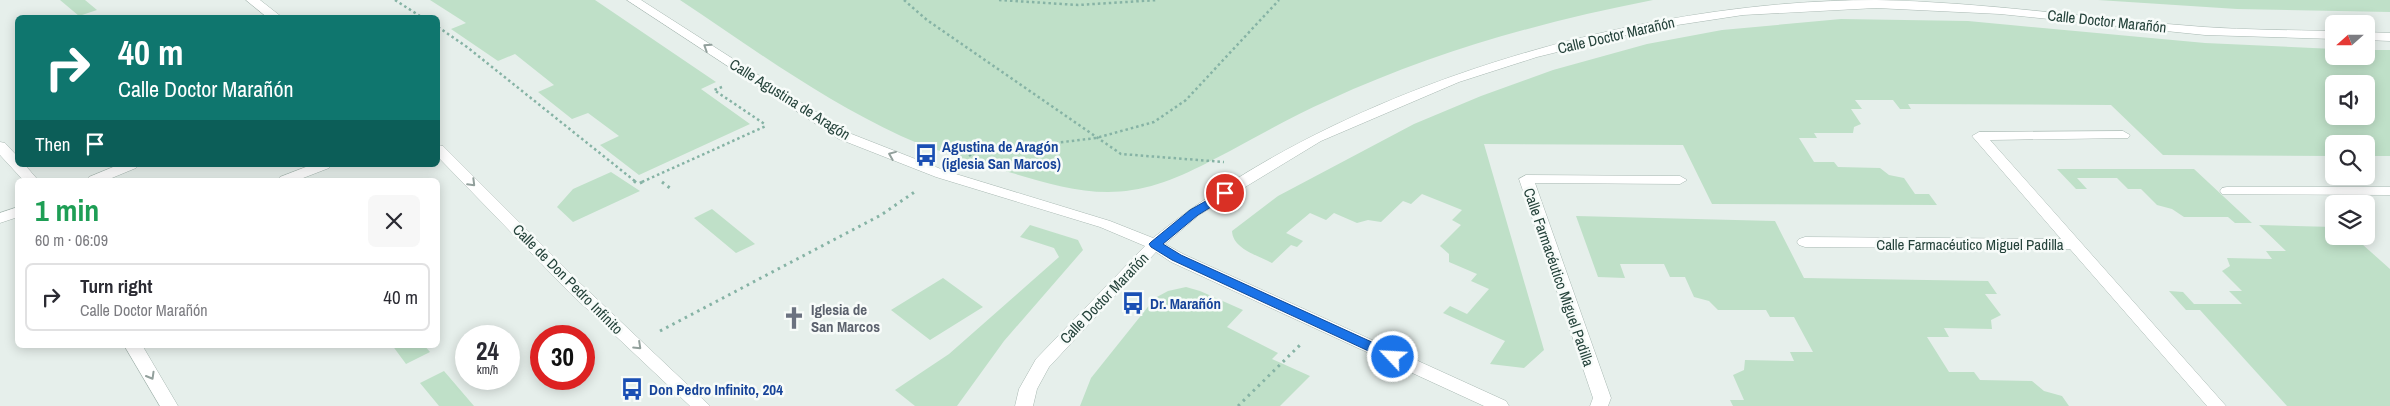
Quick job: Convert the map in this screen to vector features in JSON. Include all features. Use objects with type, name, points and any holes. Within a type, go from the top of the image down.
[{"type":"street","points":[[252,0],[272,15]]},
{"type":"street","name":"Calle Agustina de Aragón","points":[[633,0],[844,136],[987,190],[1105,224],[1155,244]]},
{"type":"street","name":"Calle Doctor Marañón","points":[[1028,400],[1042,363],[1155,244],[1194,212],[1316,138],[1390,105],[1463,77],[1590,39],[1651,25],[1743,11],[1809,6],[1876,4],[2000,10],[2205,31],[2325,35]]},
{"type":"street","points":[[2375,36],[2390,37]]},
{"type":"street","name":"Calle Farmacéutico Miguel Padilla","points":[[2123,135],[1979,136],[2217,406]]},
{"type":"street","points":[[0,146],[15,162]]},
{"type":"street","name":"Calle de Don Pedro Infinito","points":[[440,151],[576,288],[701,406]]},
{"type":"street","points":[[19,167],[29,178]]},
{"type":"street","points":[[99,178],[126,167]]},
{"type":"street","points":[[290,178],[319,167]]},
{"type":"street","name":"Calle Farmacéutico Miguel Padilla","points":[[1599,406],[1602,398],[1526,179],[1680,180]]},
{"type":"street","points":[[2227,191],[2390,191]]},
{"type":"street","points":[[0,218],[15,212]]},
{"type":"street","name":"Calle Farmacéutico Miguel Padilla","points":[[1805,242],[2074,244]]},
{"type":"street","points":[[1155,244],[1177,258],[1500,406]]},
{"type":"street","points":[[135,348],[169,406]]},
{"type":"path","points":[[395,0],[418,15]]},
{"type":"path","points":[[904,0],[927,20],[1121,154],[1272,165]]},
{"type":"path","points":[[999,0],[1032,5],[1106,5],[1158,0]]},
{"type":"path","points":[[440,28],[467,47],[638,184],[766,126]]},
{"type":"path","points":[[662,182],[670,188]]},
{"type":"path","points":[[1238,406],[1321,324]]},
{"type":"green space","points":[[60,0],[85,0],[97,10],[78,15]]},
{"type":"green space","points":[[430,0],[595,0],[716,82],[701,89],[750,124],[639,175],[600,145],[619,136],[588,113],[572,119],[538,92],[554,85],[515,54],[498,61],[451,29],[466,23]]},
{"type":"green space","points":[[680,0],[1653,0],[1569,18],[1448,53],[1368,83],[1316,106],[1183,175],[1145,188],[1101,192],[1056,185],[914,142],[872,122],[816,90]]},
{"type":"green space","points":[[2098,0],[2390,0],[2390,12],[2237,9]]},
{"type":"green space","points":[[1841,19],[1968,21],[2205,43],[2325,49],[2325,65],[2375,65],[2375,50],[2390,50],[2390,156],[2375,156],[2375,135],[2325,135],[2325,156],[2163,155],[2111,105],[1908,104],[1911,109],[1900,109],[1893,100],[1855,100],[1862,109],[1851,109],[1861,124],[1854,127],[1853,133],[1814,133],[1817,138],[1799,138],[1814,162],[1834,162],[1838,167],[1880,168],[1889,175],[1904,178],[1915,194],[1929,194],[1937,205],[1712,204],[1683,145],[1484,144],[1544,350],[1524,368],[1490,364],[1505,341],[1443,313],[1450,306],[1467,314],[1489,289],[1471,281],[1477,274],[1449,262],[1449,254],[1440,246],[1461,225],[1452,220],[1462,210],[1422,194],[1411,204],[1403,201],[1381,222],[1368,220],[1357,223],[1334,213],[1326,220],[1310,213],[1286,233],[1303,241],[1297,247],[1291,245],[1272,263],[1241,247],[1233,237],[1232,231],[1278,196],[1414,124],[1481,96],[1553,70],[1647,44],[1722,30]]},
{"type":"green space","points":[[2057,169],[2194,169],[2252,223],[2235,223],[2228,217],[2184,217],[2172,209],[2157,205],[2141,189],[2128,189],[2117,178],[2077,178],[2087,189],[2076,189]]},
{"type":"green space","points":[[611,172],[640,191],[573,222],[557,207],[573,189]]},
{"type":"green space","points":[[712,209],[755,244],[736,253],[694,218]]},
{"type":"green space","points":[[1576,216],[1775,221],[1804,278],[1988,281],[1997,294],[1985,294],[2001,315],[1991,320],[1992,329],[1944,328],[1949,337],[1927,337],[1949,372],[1974,372],[1980,380],[2032,381],[2044,391],[2062,396],[2069,406],[1733,406],[1730,400],[1744,400],[1733,375],[1744,370],[1745,360],[1794,361],[1790,352],[1813,352],[1794,317],[1770,317],[1766,310],[1718,310],[1709,301],[1694,297],[1685,277],[1670,277],[1664,264],[1620,264],[1625,278],[1598,277]]},
{"type":"green space","points":[[1030,225],[1078,240],[1083,250],[1004,341],[957,406],[915,406],[895,390],[949,354],[1059,257],[1054,248],[1020,237]]},
{"type":"green space","points":[[2259,225],[2325,227],[2325,245],[2363,245],[2390,269],[2390,406],[2287,406],[2200,310],[2186,310],[2169,291],[2183,292],[2194,304],[2242,304],[2229,291],[2242,291],[2222,271],[2230,266],[2227,258],[2272,259],[2266,251],[2286,251]]},
{"type":"green space","points":[[943,278],[983,307],[930,340],[891,310]]},
{"type":"green space","points":[[1186,287],[1200,291],[1243,310],[1227,327],[1278,353],[1272,359],[1310,376],[1280,406],[1080,406],[1091,378],[1155,298],[1168,291]]},
{"type":"green space","points":[[394,348],[427,348],[430,352],[406,364]]},
{"type":"green space","points":[[444,371],[455,384],[455,390],[460,390],[474,406],[439,406],[420,383]]},
{"type":"place","name":"Agustina de Aragón (iglesia San Marcos)","points":[[926,155]]},
{"type":"place","name":"Dr. Marañón","points":[[1133,303]]},
{"type":"place","name":"Iglesia de San Marcos","points":[[794,318]]},
{"type":"place","name":"Don Pedro Infinito, 204","points":[[632,389]]},
{"type":"route","points":[[1225,193],[1194,212],[1155,244],[1177,258],[1393,357]]}]
